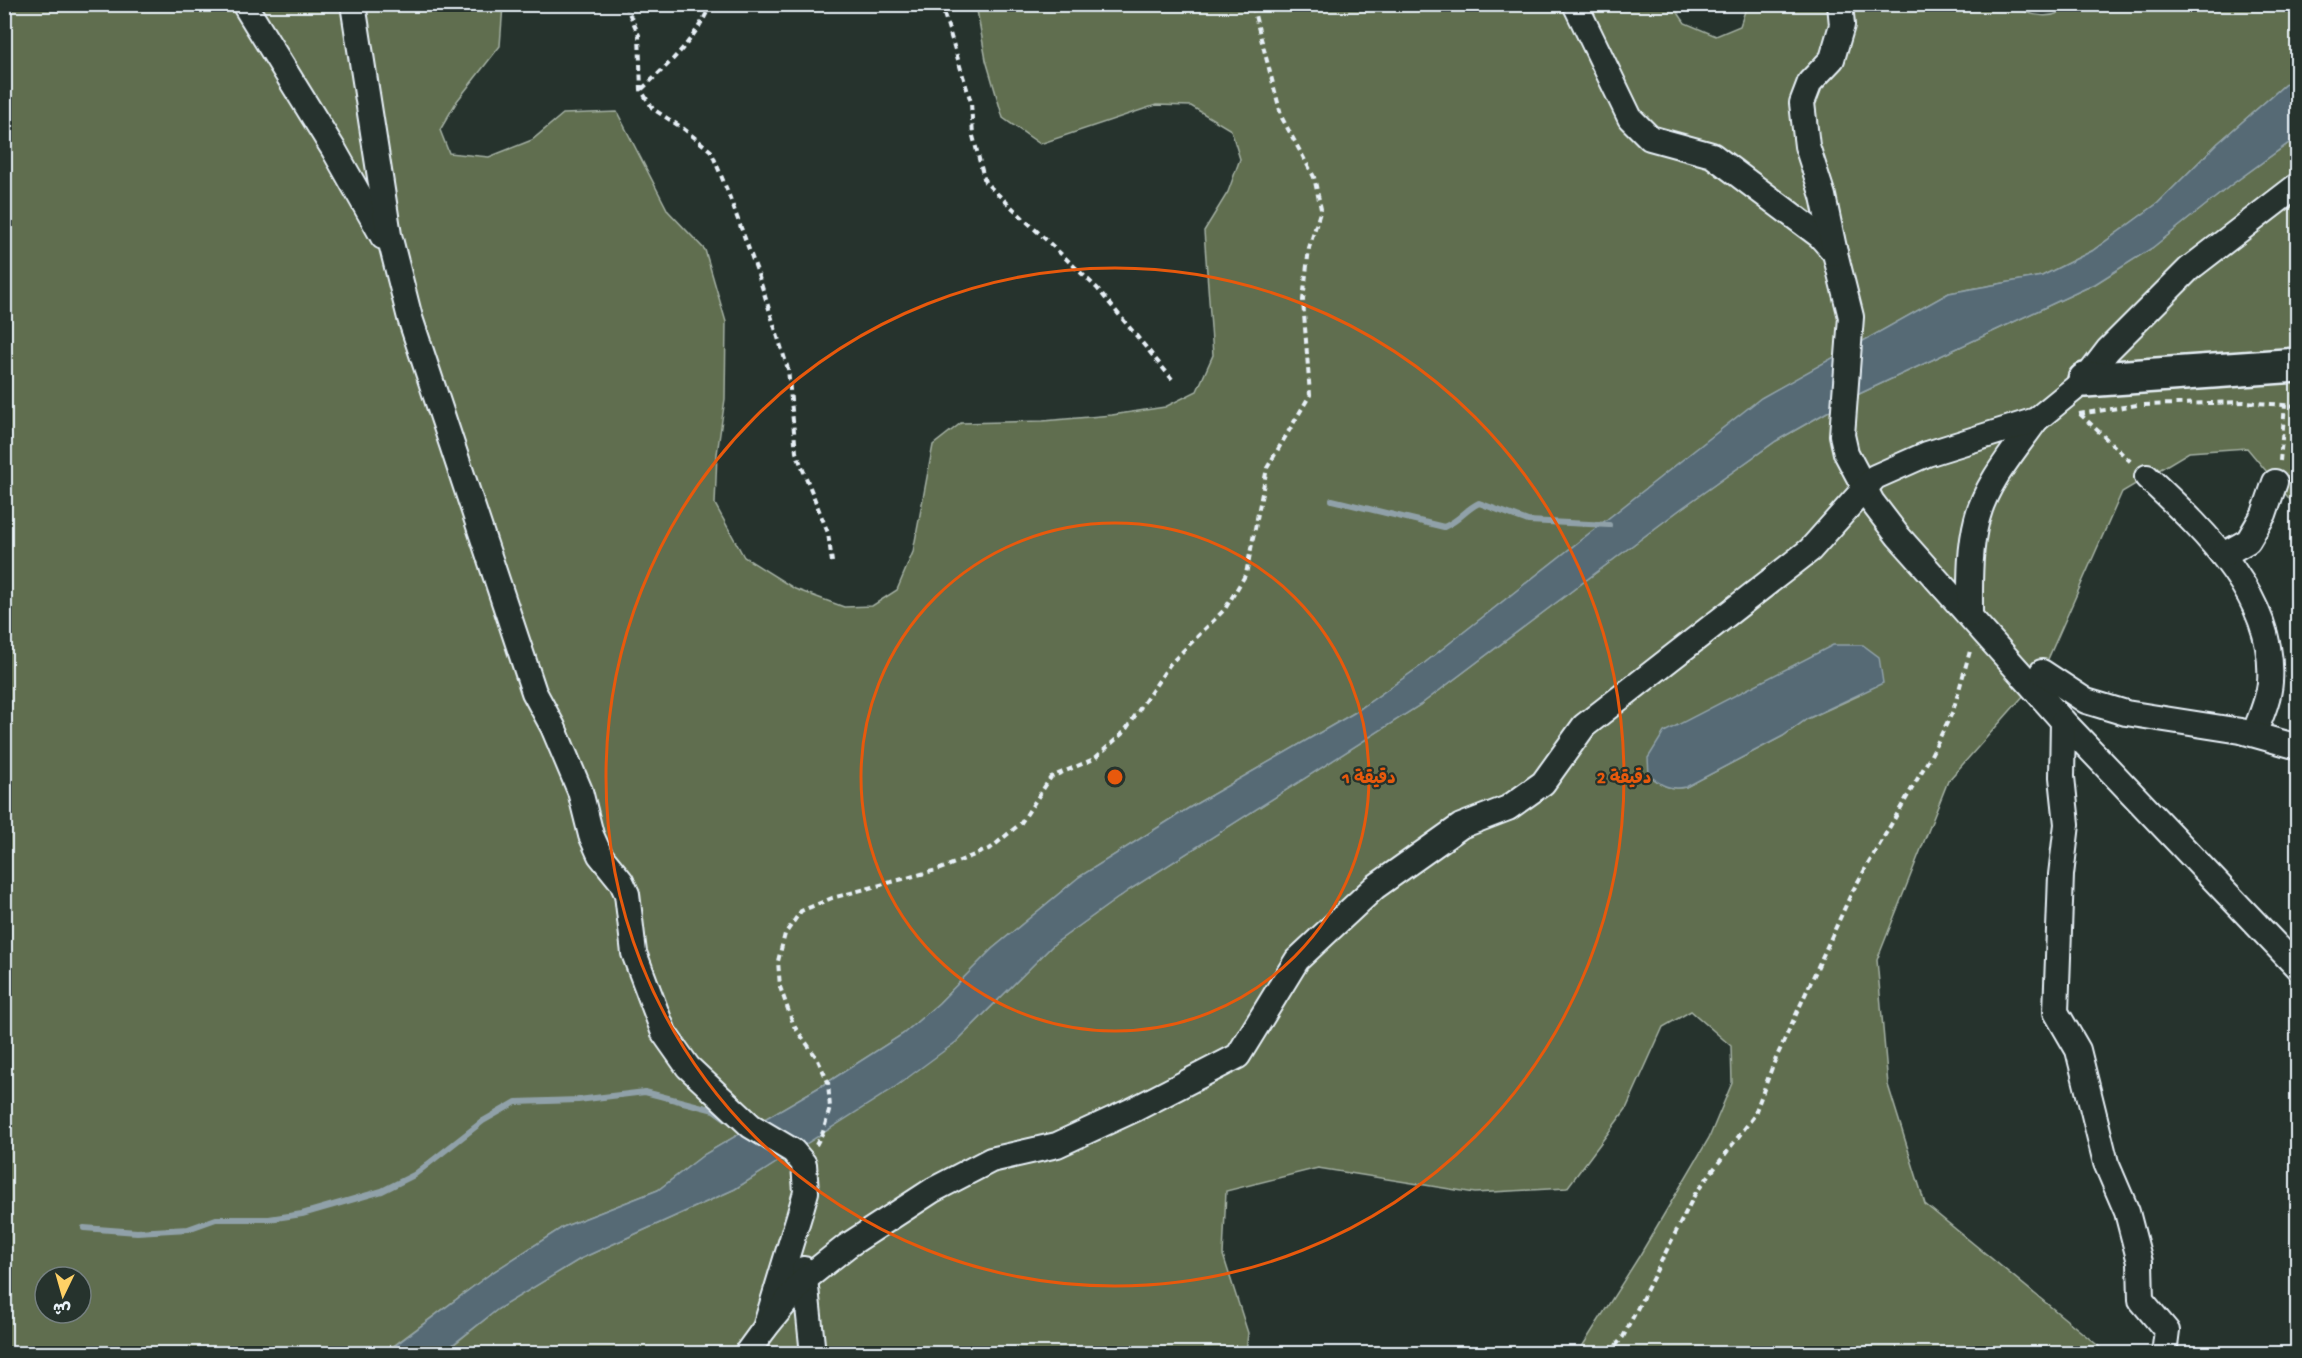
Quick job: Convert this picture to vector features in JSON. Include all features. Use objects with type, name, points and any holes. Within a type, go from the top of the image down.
[{"type":"main road","points":[[2085,380],[2298,365]]},
{"type":"street","points":[[244,4],[339,158],[396,260]]},
{"type":"street","points":[[353,4],[396,260],[440,411],[534,692],[553,727],[580,791],[595,845],[600,855],[621,881],[627,894],[634,953],[647,994],[664,1033],[688,1066],[751,1126],[800,1156],[807,1175],[800,1213],[765,1328]]},
{"type":"street","points":[[1575,4],[1630,118],[1650,138],[1712,155],[1820,236],[1835,253]]},
{"type":"street","points":[[1839,4],[1842,25],[1832,59],[1810,82],[1802,103],[1807,146],[1823,196],[1851,317],[1842,435],[1846,453],[1865,489],[1898,536],[2063,721],[2298,968]]},
{"type":"street","points":[[1970,615],[1970,565],[1977,517],[1992,485],[2036,420],[2085,380],[2108,350],[2189,268],[2298,186]]},
{"type":"street","points":[[746,1353],[804,1280],[847,1246],[933,1190],[990,1160],[1057,1145],[1135,1109],[1238,1056],[1297,960],[1375,886],[1461,826],[1508,808],[1543,783],[1584,726],[1810,550],[1875,477],[1927,454],[2036,420]]},
{"type":"street","points":[[2147,477],[2189,517],[2223,555],[2263,624],[2270,683],[2254,734]]},
{"type":"street","points":[[2223,555],[2248,541],[2264,514],[2275,482]]},
{"type":"street","points":[[2042,672],[2086,701],[2126,712],[2254,734],[2295,750]]},
{"type":"street","points":[[2063,721],[2062,777],[2067,824],[2061,875],[2056,1012],[2079,1050],[2106,1163],[2127,1212],[2140,1262],[2141,1300],[2167,1330],[2164,1353]]},
{"type":"street","points":[[800,1213],[804,1280],[813,1353]]},
{"type":"path","points":[[625,4],[639,36],[641,90],[653,109],[684,129],[711,151],[727,190],[757,272],[788,369],[796,452],[828,533],[832,562]]},
{"type":"path","points":[[641,90],[675,60],[700,29],[711,4]]},
{"type":"path","points":[[941,4],[971,102],[973,136],[985,182],[1097,288],[1172,379]]},
{"type":"path","points":[[800,1156],[818,1144],[830,1108],[828,1082],[817,1058],[794,1026],[780,987],[778,961],[785,934],[801,911],[841,895],[940,869],[991,848],[1021,823],[1050,777],[1094,759],[1124,732],[1170,664],[1226,609],[1246,574],[1267,468],[1310,395],[1303,300],[1308,248],[1321,209],[1314,177],[1282,118],[1252,4]]},
{"type":"path","points":[[2036,420],[2137,405],[2244,402],[2298,406]]},
{"type":"path","points":[[2275,482],[2283,447],[2285,405]]},
{"type":"path","points":[[2079,414],[2147,477]]},
{"type":"path","points":[[1609,1353],[1623,1337],[1695,1194],[1754,1116],[1773,1065],[1852,892],[1929,759],[1953,711],[1969,657],[1970,615]]},
{"type":"green space","points":[[1672,4],[1685,23],[1716,36],[1740,26],[1747,5],[2011,4],[2026,12],[2042,16],[2058,13],[2071,4],[2297,5],[2297,74],[2218,143],[2158,203],[2092,251],[2042,276],[1949,293],[1762,398],[1422,665],[1354,713],[1189,808],[1079,877],[992,949],[939,1003],[903,1034],[828,1082],[705,1154],[658,1190],[563,1227],[490,1274],[384,1353],[5,1354],[5,5],[503,5],[500,46],[457,101],[440,130],[449,153],[489,157],[532,140],[563,114],[617,112],[668,211],[705,250],[726,322],[725,399],[717,454],[715,504],[744,557],[795,589],[844,607],[872,606],[897,590],[913,552],[933,445],[961,423],[1043,421],[1112,415],[1165,407],[1197,391],[1213,355],[1204,231],[1228,192],[1240,159],[1231,130],[1191,106],[1156,105],[1040,144],[1003,118],[986,60],[976,5]]},
{"type":"green space","points":[[2297,137],[2297,508],[2247,448],[2189,452],[2122,492],[2040,677],[1948,781],[1877,960],[1888,1085],[1925,1204],[2107,1353],[1578,1353],[1640,1255],[1709,1138],[1732,1083],[1731,1046],[1691,1011],[1663,1027],[1626,1109],[1567,1188],[1475,1193],[1318,1168],[1226,1191],[1223,1255],[1248,1333],[1246,1353],[442,1354],[498,1309],[580,1259],[735,1189],[843,1120],[956,1042],[1054,944],[1129,890],[1420,705],[1682,508],[1776,441],[1859,394],[2095,284],[2152,248],[2231,185]],"holes":[[[1860,695],[1807,719],[1783,736],[1686,787],[1666,786],[1649,775]]]},
{"type":"water","points":[[2297,74],[2297,137],[2231,185],[2152,248],[2095,284],[1859,394],[1776,441],[1682,508],[1420,705],[1129,890],[1054,944],[956,1042],[891,1090],[735,1189],[580,1259],[498,1309],[442,1353],[384,1354],[490,1274],[563,1227],[658,1190],[705,1154],[828,1082],[903,1034],[939,1003],[992,949],[1079,877],[1189,808],[1354,713],[1422,665],[1761,398],[1949,293],[2042,276],[2092,251],[2158,203],[2218,143]]},
{"type":"water","points":[[1833,645],[1863,645],[1879,657],[1883,683],[1807,719],[1783,736],[1686,787],[1666,786],[1649,775],[1648,758],[1664,732]]},
{"type":"waterway","points":[[1332,500],[1444,527],[1479,503],[1528,521],[1609,525]]},
{"type":"waterway","points":[[84,1228],[137,1232],[188,1229],[216,1219],[269,1219],[302,1214],[382,1191],[414,1175],[483,1121],[516,1102],[578,1100],[645,1092],[714,1110],[728,1120]]}]
